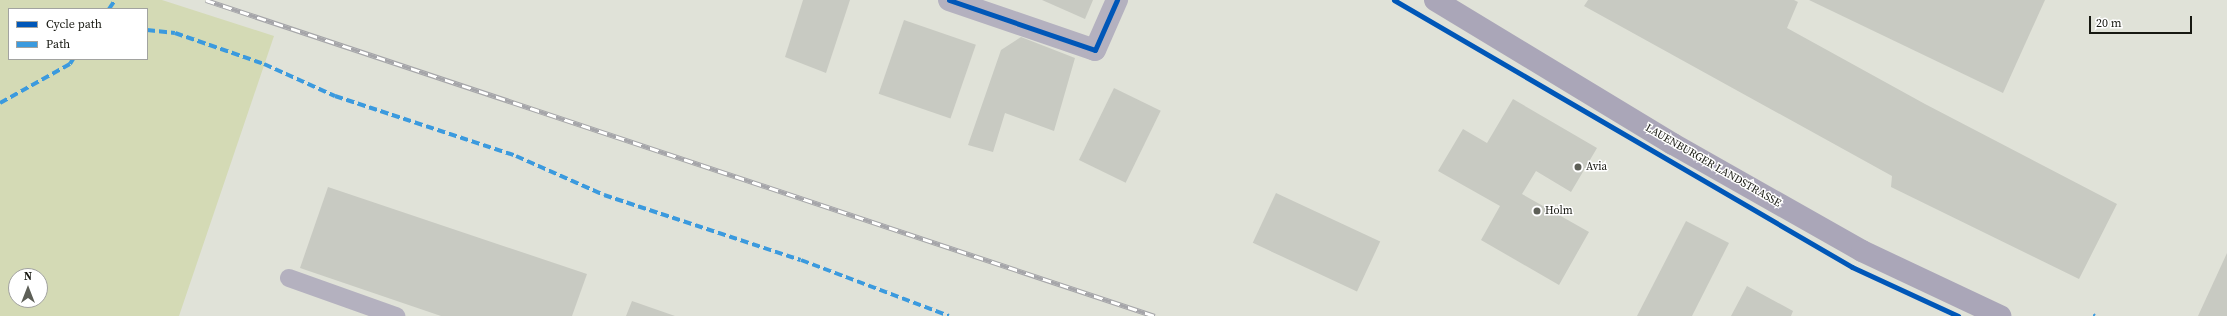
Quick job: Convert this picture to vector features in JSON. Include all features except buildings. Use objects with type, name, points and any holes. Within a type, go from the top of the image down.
[{"type":"main road","name":"LAUENBURGER LANDSTRASSE","points":[[1435,0],[1673,144],[1855,247],[2000,316]]},
{"type":"street","points":[[949,0],[1095,50],[1118,0]]},
{"type":"lane","points":[[288,278],[396,316]]},
{"type":"green space","points":[[0,0],[162,0],[274,36],[179,316],[0,316]]},
{"type":"railway","points":[[206,0],[1155,316]]},
{"type":"marked path","points":[[110,8],[115,0]]},
{"type":"marked path","points":[[148,30],[175,33],[264,64],[335,96],[516,156],[604,195],[801,260],[949,316]]},
{"type":"marked path","points":[[0,103],[70,64],[72,60]]},
{"type":"cycle path","points":[[949,0],[1095,50],[1117,0]]},
{"type":"cycle path","points":[[1394,0],[1852,267],[1958,316]]},
{"type":"place","name":"Avia","points":[[1578,167]]},
{"type":"place","name":"Holm","points":[[1537,211]]}]
